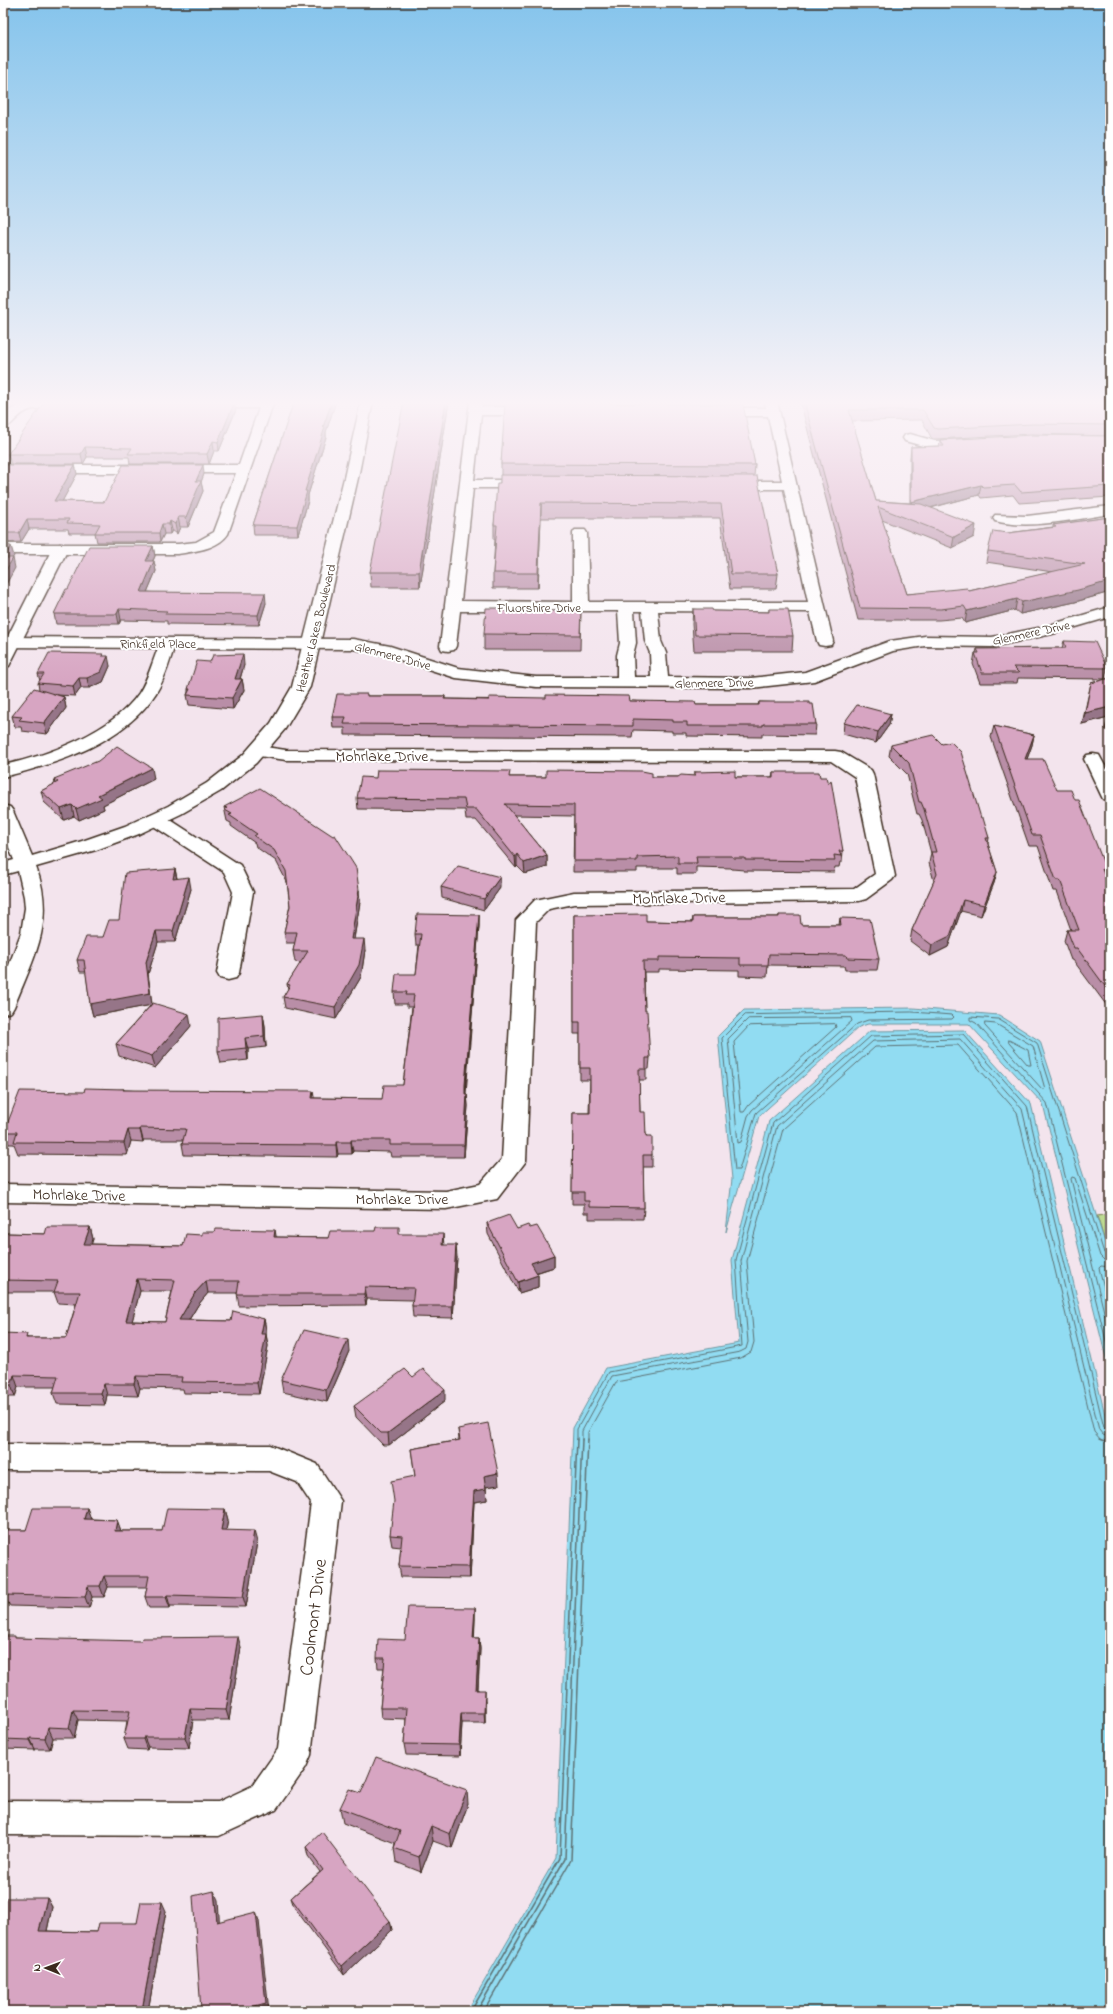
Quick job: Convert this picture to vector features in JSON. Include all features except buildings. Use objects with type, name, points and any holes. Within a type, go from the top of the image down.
[{"type":"street","points":[[3,548],[178,549],[204,545],[221,534],[235,495]]},
{"type":"street","name":"Heather Lakes Boulevard","points":[[3,869],[96,843],[156,819],[212,788],[258,751],[281,724],[296,700],[301,687],[313,643],[347,495]]},
{"type":"street","points":[[448,646],[466,495]]},
{"type":"street","points":[[792,495],[825,641]]},
{"type":"street","points":[[1000,518],[1027,520],[1110,510]]},
{"type":"street","points":[[580,533],[581,607]]},
{"type":"street","points":[[3,662],[8,642],[60,549]]},
{"type":"street","name":"Fluorshire Drive","points":[[453,606],[817,607]]},
{"type":"street","points":[[626,607],[626,682]]},
{"type":"street","points":[[650,607],[653,641],[658,653],[660,682]]},
{"type":"street","name":"Glenmere Drive","points":[[313,643],[364,645],[456,673],[536,682],[751,683],[808,676],[890,646],[925,641],[992,642],[1046,631],[1110,612]]},
{"type":"street","name":"Rinkfield Place","points":[[8,642],[313,643]]},
{"type":"street","points":[[3,770],[37,762],[62,753],[109,728],[128,714],[143,699],[153,683],[168,643]]},
{"type":"street","points":[[627,648],[656,648]]},
{"type":"street","name":"Mohrlake Drive","points":[[3,1193],[446,1200],[488,1192],[514,1161],[526,920],[542,904],[574,898],[859,895],[885,876],[864,774],[835,756],[286,755],[258,751]]},
{"type":"street","points":[[1093,759],[1110,795]]},
{"type":"street","points":[[3,811],[33,886],[35,908],[25,949],[5,998]]},
{"type":"street","points":[[156,819],[233,869],[243,892],[228,973]]},
{"type":"street","name":"Coolmont Drive","points":[[3,1457],[270,1458],[307,1473],[326,1501],[294,1755],[264,1798],[219,1819],[3,1818]]},
{"type":"green space","points":[[1110,1214],[1110,1258],[1097,1216]]},
{"type":"water","points":[[913,1008],[999,1015],[1040,1041],[1110,1258],[1110,1374],[1043,1104],[969,1024],[868,1024],[859,1027],[759,1116],[726,1232],[732,1179],[718,1036],[744,1010]]},
{"type":"water","points":[[964,1030],[1031,1104],[1110,1436],[1110,2011],[467,2011],[556,1858],[573,1428],[606,1368],[739,1343],[732,1260],[769,1121],[870,1031]]}]
